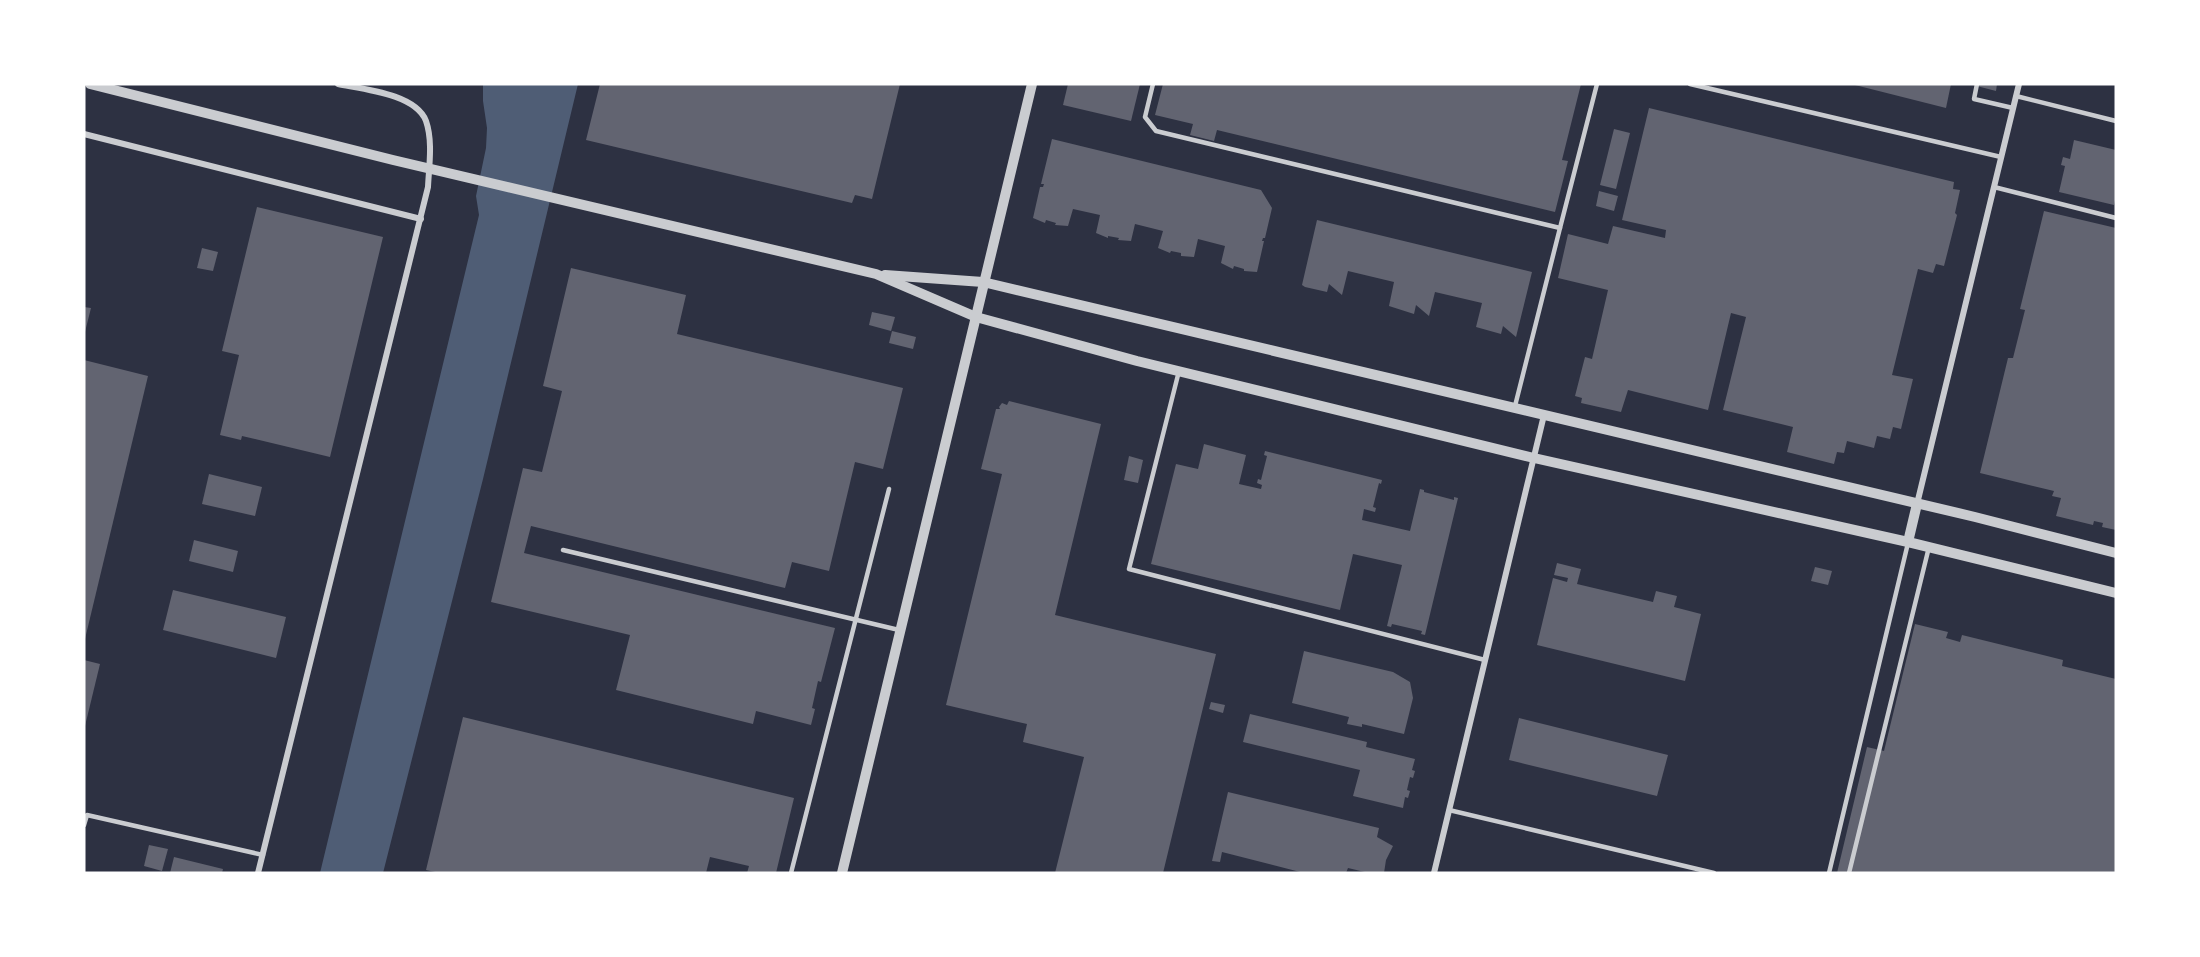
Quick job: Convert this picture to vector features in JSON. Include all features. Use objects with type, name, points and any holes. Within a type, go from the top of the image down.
[{"type":"street","points":[[90,84],[393,160],[876,274],[983,282],[2116,553]]},
{"type":"street","points":[[258,873],[428,187],[430,150],[426,121],[417,106],[398,98],[338,84]]},
{"type":"street","points":[[374,92],[376,84]]},
{"type":"street","points":[[842,873],[1032,84]]},
{"type":"street","points":[[1908,542],[2019,84]]},
{"type":"street","points":[[84,134],[421,219]]},
{"type":"street","points":[[876,274],[976,317],[1179,371],[1534,458],[1908,542],[2116,593]]},
{"type":"street","points":[[1434,873],[1544,415]]},
{"type":"lane","points":[[1153,84],[1145,117],[1156,131],[1560,228]]},
{"type":"lane","points":[[1515,408],[1597,84]]},
{"type":"lane","points":[[1690,84],[2001,157]]},
{"type":"lane","points":[[1977,84],[1974,99],[2013,108]]},
{"type":"lane","points":[[2016,96],[2116,121]]},
{"type":"lane","points":[[1994,187],[2116,218]]},
{"type":"lane","points":[[1179,371],[1129,569],[1485,660]]},
{"type":"lane","points":[[791,873],[889,489]]},
{"type":"lane","points":[[1828,873],[1908,542]]},
{"type":"lane","points":[[1849,873],[1929,547]]},
{"type":"lane","points":[[563,550],[901,630]]},
{"type":"lane","points":[[1449,810],[1714,873]]},
{"type":"lane","points":[[84,825],[87,815],[263,855]]},
{"type":"water","points":[[483,84],[578,84],[483,479],[383,873],[320,873],[479,215],[476,196],[486,148],[487,128]]},
{"type":"building","points":[[600,84],[900,84],[872,199],[855,195],[852,203],[586,140]]},
{"type":"building","points":[[1068,84],[1140,84],[1131,121],[1063,105]]},
{"type":"building","points":[[1163,84],[1581,84],[1562,160],[1568,161],[1555,212],[1217,130],[1214,141],[1190,135],[1193,124],[1155,115]]},
{"type":"building","points":[[1851,84],[1951,84],[1946,108]]},
{"type":"building","points":[[1969,84],[1997,84],[1996,91]]},
{"type":"building","points":[[1649,108],[1954,182],[1953,189],[1960,190],[1955,213],[1957,215],[1944,266],[1936,264],[1933,273],[1918,269],[1892,375],[1913,379],[1901,429],[1893,427],[1890,439],[1877,436],[1874,448],[1847,441],[1844,453],[1837,452],[1834,464],[1787,452],[1793,427],[1723,410],[1746,317],[1731,313],[1708,410],[1628,390],[1621,412],[1581,403],[1582,398],[1575,396],[1585,357],[1592,359],[1608,290],[1558,278],[1568,234],[1608,244],[1613,226],[1665,238],[1666,230],[1622,220]]},
{"type":"building","points":[[1614,129],[1630,133],[1616,189],[1600,185]]},
{"type":"building","points":[[1052,139],[1261,190],[1272,208],[1265,238],[1262,241],[1264,241],[1257,272],[1244,271],[1234,266],[1233,269],[1221,263],[1225,246],[1198,239],[1194,257],[1181,256],[1181,253],[1171,251],[1170,253],[1158,248],[1163,231],[1135,224],[1131,241],[1108,236],[1108,238],[1096,233],[1100,215],[1073,209],[1068,226],[1055,225],[1056,223],[1046,220],[1045,223],[1033,218],[1040,187],[1044,184],[1041,184]]},
{"type":"building","points":[[2074,140],[2116,150],[2114,205],[2059,192],[2065,166],[2061,165],[2063,157],[2070,159]]},
{"type":"building","points":[[1599,191],[1618,196],[1614,211],[1596,206]]},
{"type":"building","points":[[257,207],[383,237],[330,457],[242,436],[241,440],[220,435],[239,355],[222,351]]},
{"type":"building","points":[[2044,211],[2116,228],[2116,530],[2102,527],[2103,523],[2094,521],[2093,525],[2056,516],[2061,498],[2052,496],[2054,491],[1980,473],[2008,358],[2013,358],[2025,310],[2020,309]]},
{"type":"building","points":[[1317,220],[1532,272],[1516,337],[1503,326],[1501,334],[1476,327],[1482,303],[1435,292],[1429,316],[1416,305],[1414,314],[1389,306],[1394,282],[1348,271],[1342,295],[1329,284],[1327,292],[1305,287],[1302,285]]},
{"type":"building","points":[[202,248],[218,252],[213,271],[197,268]]},
{"type":"building","points":[[571,268],[686,295],[677,334],[903,388],[883,469],[855,462],[829,571],[792,562],[785,588],[531,526],[524,553],[835,628],[821,682],[818,681],[811,725],[756,711],[753,724],[616,690],[630,635],[491,602],[523,468],[542,472],[562,391],[543,386]]},
{"type":"building","points":[[84,307],[91,308],[85,332],[84,332]]},
{"type":"building","points":[[872,312],[895,317],[891,331],[869,325]]},
{"type":"building","points":[[892,331],[916,337],[913,349],[889,343]]},
{"type":"building","points":[[84,360],[148,376],[85,639],[84,639]]},
{"type":"building","points":[[1009,401],[1101,424],[1055,615],[1216,654],[1163,873],[1055,873],[1084,757],[1023,742],[1027,724],[946,705],[1002,474],[981,469],[996,409],[1000,409],[1002,403],[1007,405]]},
{"type":"building","points":[[1204,444],[1246,455],[1239,484],[1261,489],[1262,485],[1257,483],[1258,479],[1261,480],[1267,456],[1264,455],[1265,451],[1382,480],[1381,484],[1379,483],[1373,507],[1376,508],[1375,512],[1364,509],[1362,520],[1410,531],[1420,489],[1454,500],[1454,497],[1458,498],[1425,635],[1421,634],[1422,631],[1392,624],[1391,627],[1387,626],[1402,565],[1353,554],[1340,610],[1151,564],[1176,464],[1198,469]]},
{"type":"building","points":[[1129,456],[1143,460],[1138,483],[1124,480]]},
{"type":"building","points":[[209,474],[262,487],[255,516],[202,504]]},
{"type":"building","points":[[194,540],[238,551],[233,572],[189,561]]},
{"type":"building","points":[[1557,563],[1581,569],[1577,584],[1653,602],[1656,591],[1677,596],[1674,607],[1701,614],[1685,681],[1537,645],[1553,578],[1567,582],[1568,578],[1554,575]]},
{"type":"building","points":[[1815,567],[1832,571],[1828,585],[1811,581]]},
{"type":"building","points":[[173,590],[286,617],[276,658],[163,630]]},
{"type":"building","points":[[1915,624],[1948,632],[1946,638],[1960,642],[1962,635],[2063,660],[2062,666],[2116,679],[2116,873],[1837,873],[1867,747],[1884,751]]},
{"type":"building","points":[[1304,651],[1393,672],[1410,682],[1413,698],[1404,734],[1362,724],[1362,727],[1347,724],[1349,717],[1292,703]]},
{"type":"building","points":[[84,660],[100,664],[85,726],[84,726]]},
{"type":"building","points":[[1211,702],[1225,705],[1223,713],[1209,709]]},
{"type":"building","points":[[1250,714],[1367,742],[1366,747],[1415,759],[1412,770],[1415,771],[1413,778],[1410,777],[1407,790],[1410,791],[1408,798],[1405,797],[1403,808],[1353,796],[1360,770],[1243,742]]},
{"type":"building","points":[[463,717],[794,798],[776,873],[747,873],[749,866],[710,857],[706,873],[440,873],[426,870]]},
{"type":"building","points":[[1519,718],[1668,755],[1657,796],[1509,760]]},
{"type":"building","points":[[1228,792],[1379,828],[1377,837],[1393,846],[1386,860],[1384,873],[1369,873],[1348,868],[1346,873],[1304,873],[1222,852],[1220,862],[1212,861]]},
{"type":"building","points":[[149,845],[168,849],[162,871],[144,866]]},
{"type":"building","points":[[174,857],[223,869],[222,873],[170,873]]}]
